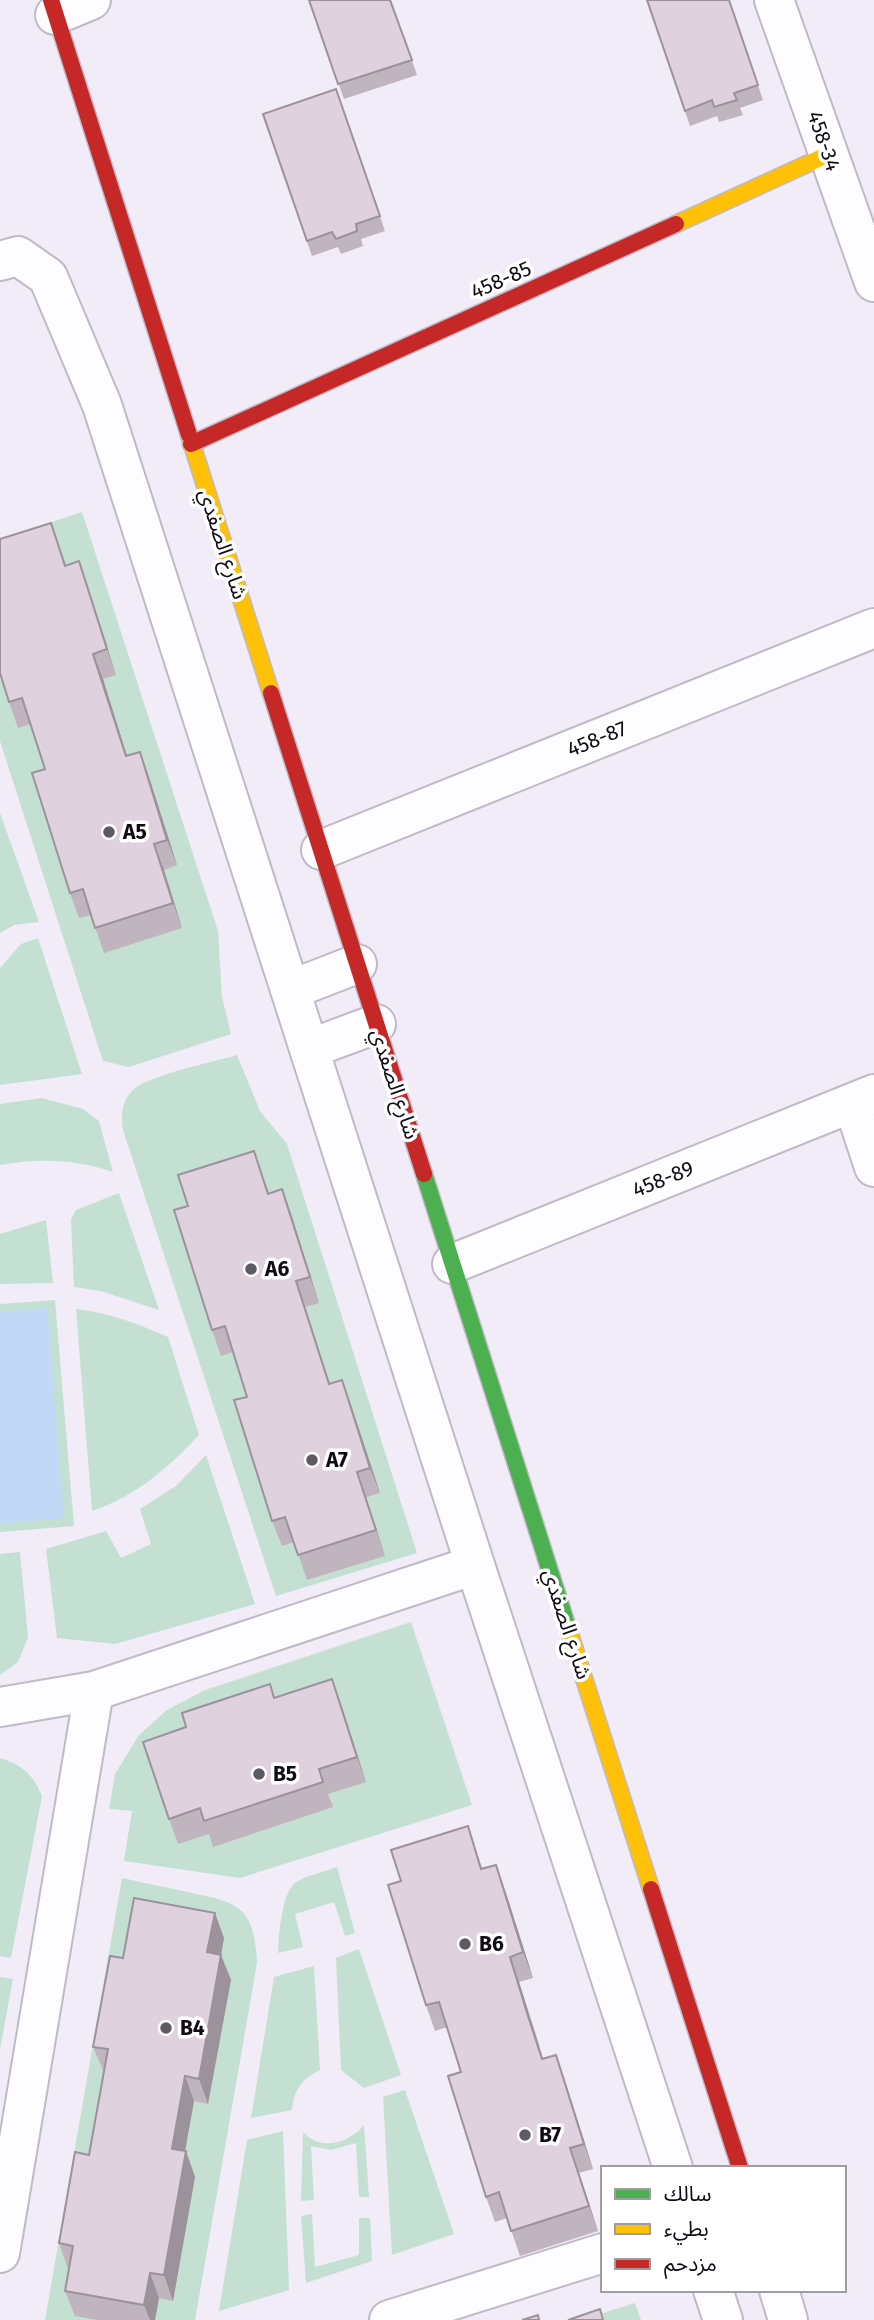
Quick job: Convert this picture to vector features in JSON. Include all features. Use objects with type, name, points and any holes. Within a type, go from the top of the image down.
[{"type":"street","points":[[53,7],[91,0]]},
{"type":"street","name":"458-34","points":[[774,0],[874,282]]},
{"type":"street","name":"شارع الصفدي","points":[[53,7],[739,2166]]},
{"type":"street","name":"458-85","points":[[191,443],[829,154]]},
{"type":"street","points":[[0,261],[18,256],[48,277],[102,405],[475,1565],[672,2166]]},
{"type":"street","name":"458-87","points":[[321,850],[874,628]]},
{"type":"street","points":[[290,989],[358,964]]},
{"type":"street","points":[[309,1049],[376,1024]]},
{"type":"street","points":[[863,1099],[874,1167]]},
{"type":"street","name":"458-89","points":[[452,1264],[863,1099]]},
{"type":"street","points":[[0,1707],[94,1691],[475,1565]]},
{"type":"street","points":[[0,2253],[94,1691]]},
{"type":"street","points":[[389,2320],[601,2254]]},
{"type":"street","points":[[714,2292],[723,2320]]},
{"type":"street","points":[[780,2292],[788,2320]]},
{"type":"green space","points":[[82,512],[218,931],[222,997],[231,1034],[129,1067],[103,1061],[0,741],[0,539]]},
{"type":"green space","points":[[0,813],[39,922],[14,925],[0,933]]},
{"type":"green space","points":[[38,938],[82,1074],[0,1085],[0,968],[21,944]]},
{"type":"green space","points":[[237,1055],[260,1111],[287,1144],[417,1553],[276,1596],[122,1124],[126,1099],[141,1084],[166,1074]]},
{"type":"green space","points":[[42,1098],[83,1109],[99,1121],[113,1172],[85,1164],[57,1161],[0,1165],[0,1104]]},
{"type":"green space","points":[[119,1193],[159,1310],[101,1291],[74,1287],[71,1219],[76,1210]]},
{"type":"green space","points":[[46,1220],[53,1283],[0,1284],[0,1234]]},
{"type":"green space","points":[[55,1300],[74,1526],[0,1532],[0,1304]]},
{"type":"green space","points":[[76,1309],[123,1319],[168,1337],[199,1435],[137,1490],[92,1511]]},
{"type":"green space","points":[[206,1455],[255,1604],[115,1644],[57,1638],[46,1549],[106,1531],[121,1558],[151,1544],[140,1509],[176,1486]]},
{"type":"green space","points":[[20,1552],[28,1637],[18,1662],[0,1675],[0,1554]]},
{"type":"green space","points":[[411,1622],[472,1805],[240,1878],[124,1861],[132,1811],[109,1809],[115,1774],[139,1735],[167,1710],[205,1690]]},
{"type":"green space","points":[[0,1758],[26,1771],[42,1796],[11,1958],[0,1956]]},
{"type":"green space","points":[[337,1867],[355,1933],[345,1936],[334,1902],[295,1914],[303,1947],[278,1953],[282,1916],[290,1889],[304,1878]]},
{"type":"green space","points":[[122,1878],[234,1905],[248,1920],[253,1931],[257,1963],[195,2320],[45,2320]]},
{"type":"green space","points":[[359,1949],[401,2075],[364,2088],[341,2070],[336,1958]]},
{"type":"green space","points":[[314,1966],[320,2070],[300,2086],[292,2110],[251,2118],[274,1977]]},
{"type":"green space","points":[[0,1977],[13,1979],[0,2049]]},
{"type":"green space","points":[[405,2090],[454,2234],[392,2255],[383,2097]]},
{"type":"green space","points":[[364,2125],[369,2197],[359,2197],[356,2143],[331,2150],[311,2146],[314,2200],[301,2201],[303,2132],[318,2142],[335,2143],[351,2136]]},
{"type":"green space","points":[[283,2131],[289,2290],[219,2311],[247,2140]]},
{"type":"green space","points":[[312,2214],[315,2267],[359,2255],[359,2218],[370,2218],[372,2261],[306,2283],[301,2216]]},
{"type":"green space","points":[[635,2303],[641,2320],[581,2320]]},
{"type":"water","points":[[47,1308],[64,1518],[0,1524],[0,1312]]},
{"type":"building","points":[[309,0],[390,0],[412,60],[338,84]]},
{"type":"building","points":[[647,0],[729,0],[758,85],[734,93],[737,100],[714,107],[712,100],[685,111]]},
{"type":"building","points":[[336,89],[380,216],[356,224],[357,231],[336,239],[332,232],[307,241],[263,114]]},
{"type":"building","points":[[51,523],[65,566],[79,561],[107,649],[93,654],[126,756],[140,752],[167,840],[154,844],[173,903],[95,928],[83,889],[70,893],[32,773],[45,769],[22,698],[9,702],[0,673],[0,539]]},
{"type":"building","points":[[254,1151],[268,1194],[282,1189],[310,1277],[296,1281],[329,1384],[342,1380],[370,1468],[357,1472],[376,1530],[298,1555],[285,1517],[272,1521],[234,1400],[247,1397],[225,1326],[212,1330],[174,1210],[188,1206],[178,1175]]},
{"type":"building","name":"B5","points":[[332,1679],[357,1757],[319,1769],[323,1782],[204,1821],[200,1808],[169,1819],[143,1742],[186,1727],[182,1713],[270,1684],[274,1698]]},
{"type":"building","points":[[468,1826],[481,1869],[496,1865],[523,1952],[510,1957],[528,2016],[542,2059],[556,2055],[584,2144],[570,2148],[589,2206],[511,2231],[499,2192],[486,2197],[448,2076],[461,2072],[439,2002],[426,2005],[388,1885],[401,1881],[391,1850]]},
{"type":"building","points":[[134,1898],[215,1913],[207,1952],[221,1955],[199,2079],[185,2076],[172,2149],[186,2151],[164,2275],[150,2273],[144,2305],[65,2291],[73,2246],[59,2243],[75,2152],[89,2155],[108,2049],[93,2047],[110,1956],[123,1958]]},
{"type":"building","points":[[600,2309],[603,2320],[568,2320]]},
{"type":"building","points":[[538,2315],[539,2320],[522,2320]]},
{"type":"traffic: fast","points":[[424,1174],[568,1628]]},
{"type":"traffic: slow","points":[[676,224],[829,154]]},
{"type":"traffic: slow","points":[[189,435],[271,693]]},
{"type":"traffic: slow","points":[[568,1628],[651,1889]]},
{"type":"traffic: jam","points":[[51,0],[189,435]]},
{"type":"traffic: jam","points":[[191,444],[676,224]]},
{"type":"traffic: jam","points":[[271,693],[424,1174]]},
{"type":"traffic: jam","points":[[651,1889],[739,2166]]},
{"type":"place","name":"A5","points":[[109,832]]},
{"type":"place","name":"A6","points":[[251,1269]]},
{"type":"place","name":"A7","points":[[312,1460]]},
{"type":"place","name":"B5","points":[[259,1774]]},
{"type":"place","name":"B6","points":[[465,1944]]},
{"type":"place","name":"B4","points":[[166,2028]]},
{"type":"place","name":"B7","points":[[525,2135]]}]
